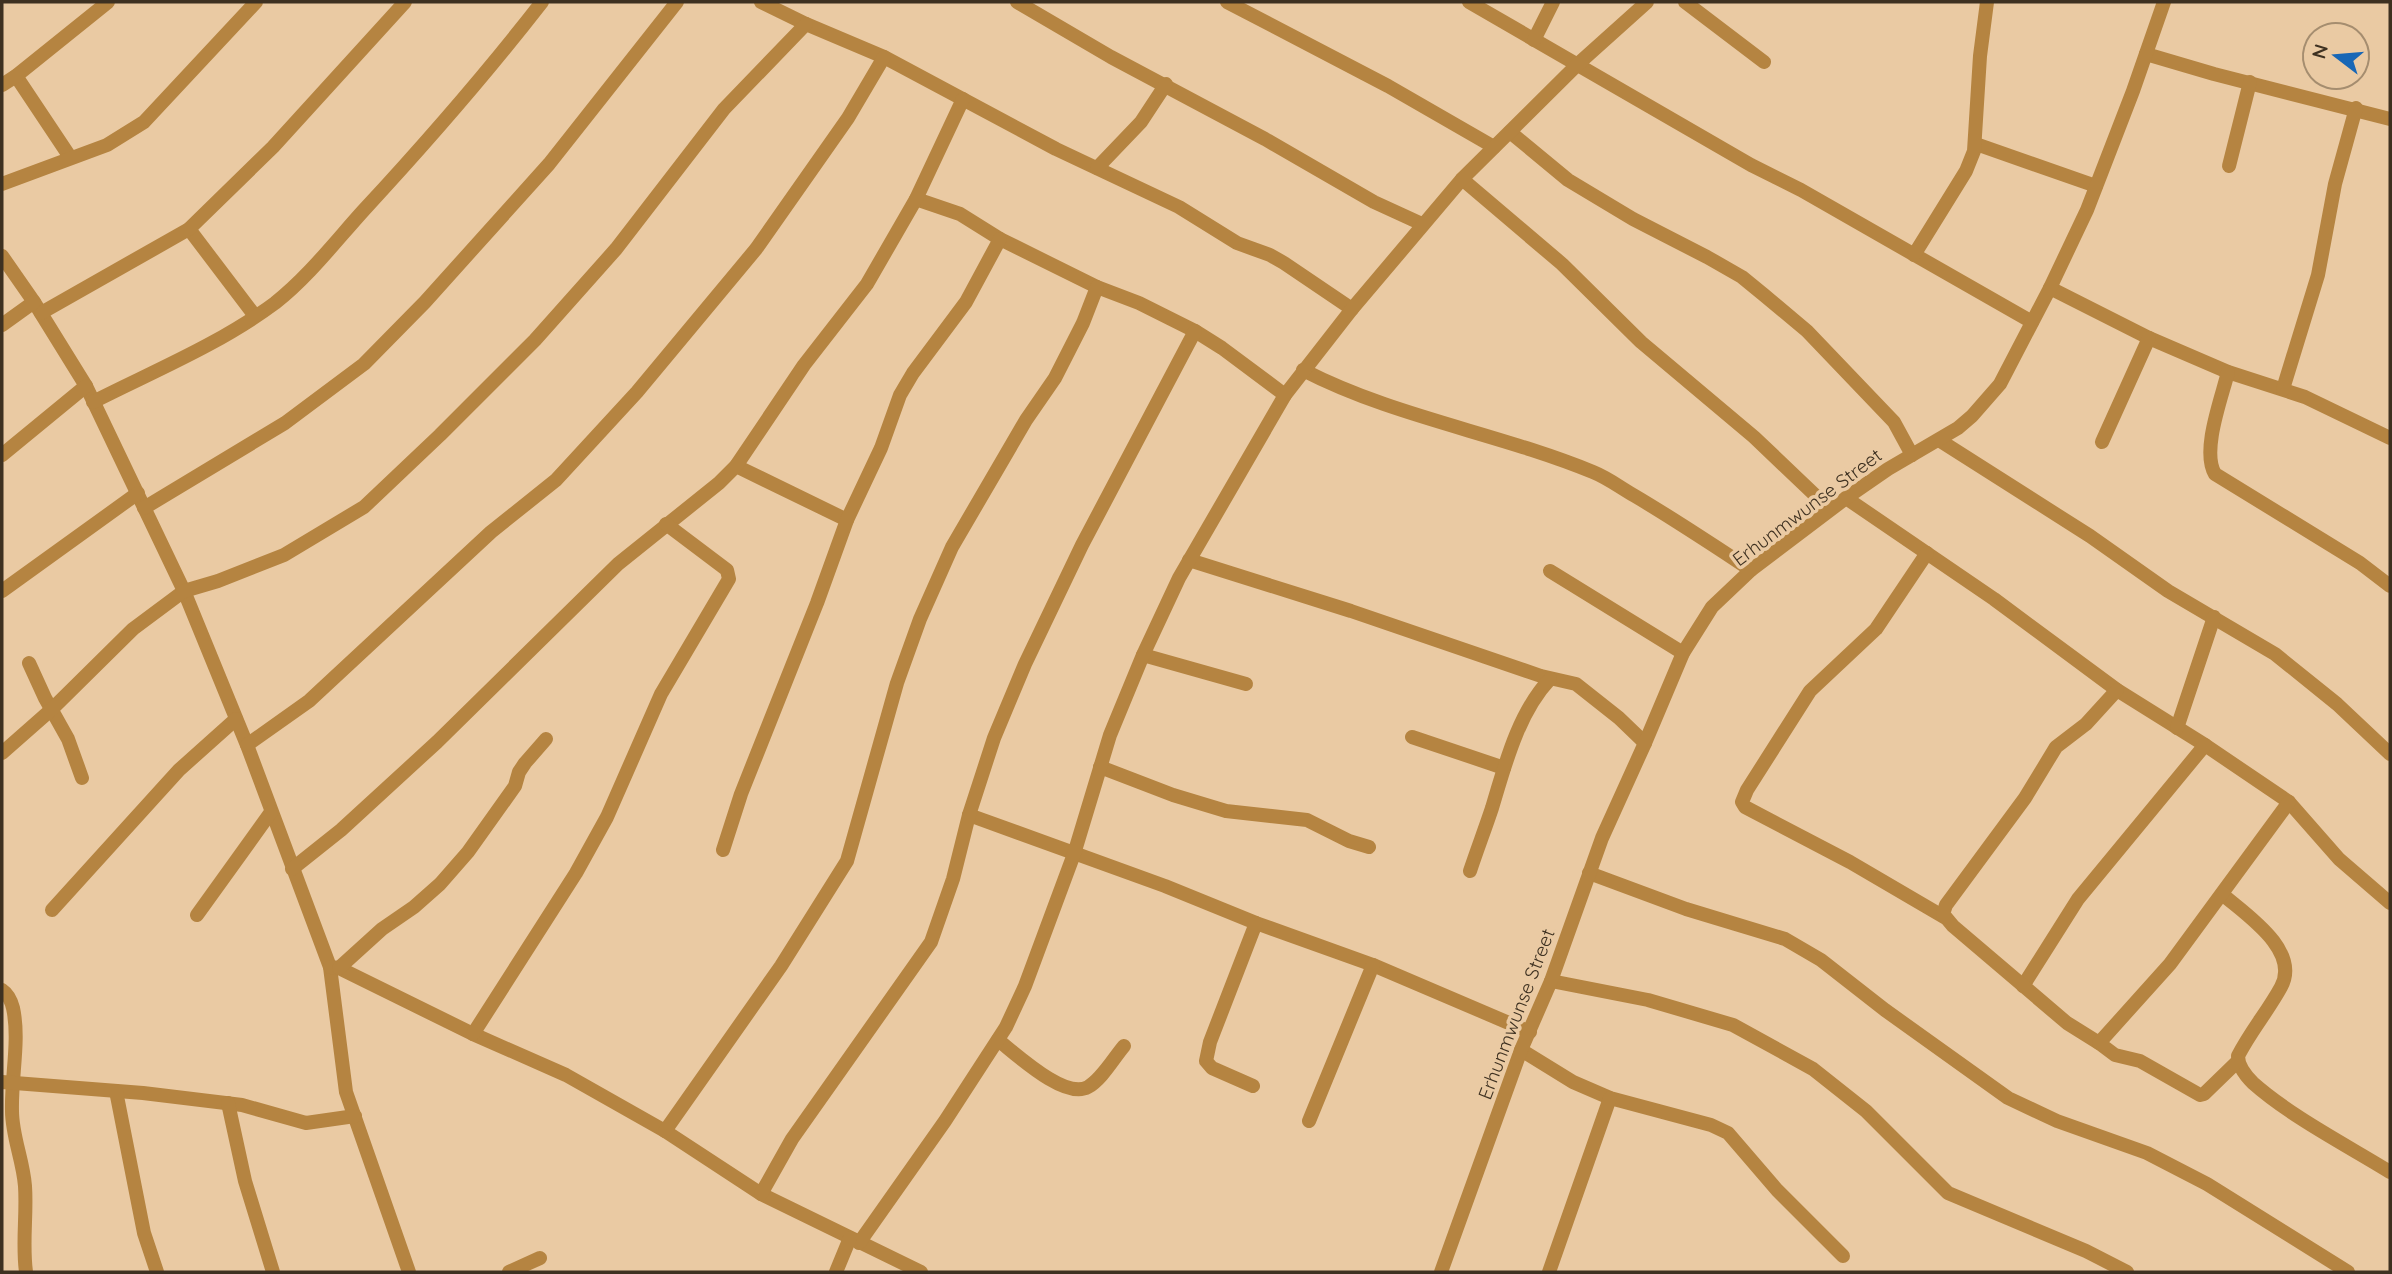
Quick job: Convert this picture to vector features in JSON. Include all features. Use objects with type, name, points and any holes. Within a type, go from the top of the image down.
[{"type":"street","points":[[2,85],[108,2]]},
{"type":"street","points":[[2,184],[107,145],[144,122],[256,2]]},
{"type":"street","points":[[2,325],[190,229],[273,147],[405,2]]},
{"type":"street","points":[[93,402],[226,334],[276,302],[307,273],[371,202],[511,42],[542,2]]},
{"type":"street","points":[[144,508],[285,424],[364,364],[425,302],[549,164],[677,2]]},
{"type":"street","points":[[761,2],[884,57],[1056,149],[1179,207],[1237,243],[1270,255],[1352,309]]},
{"type":"street","points":[[1017,2],[1374,202],[1422,225]]},
{"type":"street","points":[[1227,2],[1388,86],[1494,147]]},
{"type":"street","points":[[1469,2],[1751,165],[1801,190],[2032,322]]},
{"type":"street","points":[[1534,40],[1553,2]]},
{"type":"street","points":[[836,1272],[855,1240],[998,1040],[1025,986],[1074,854],[1110,735],[1143,655],[1189,560],[1285,395],[1352,309],[1462,179],[1578,64],[1647,2]]},
{"type":"street","points":[[1685,2],[1765,62]]},
{"type":"street","points":[[1914,255],[1966,171],[1976,144],[1980,56],[1987,2]]},
{"type":"street","name":"Erhunmwunse Street","points":[[1441,1272],[1521,1050],[1551,981],[1602,838],[1683,653],[1712,607],[1751,570],[1827,511],[1972,416],[2000,384],[2050,289],[2096,186],[2164,2]]},
{"type":"street","points":[[2,753],[52,709],[134,629],[184,591],[218,581],[284,555],[363,507],[535,340],[616,249],[724,108],[806,24]]},
{"type":"street","points":[[2146,54],[2390,119]]},
{"type":"street","points":[[247,745],[309,701],[491,532],[565,470],[637,392],[756,249],[848,118],[884,57]]},
{"type":"street","points":[[16,76],[70,157]]},
{"type":"street","points":[[2229,166],[2250,82]]},
{"type":"street","points":[[1097,168],[1141,122],[1166,84]]},
{"type":"street","points":[[292,869],[341,830],[437,742],[618,564],[736,467],[804,365],[867,284],[916,199],[963,99]]},
{"type":"street","points":[[2283,389],[2318,275],[2335,184],[2356,108]]},
{"type":"street","points":[[1510,132],[1568,180],[1633,219],[1742,277],[1807,331],[1894,422],[1912,455]]},
{"type":"street","points":[[1976,144],[2096,186]]},
{"type":"street","points":[[1462,179],[1562,264],[1641,342],[1754,437],[1817,496],[1827,511]]},
{"type":"street","points":[[916,199],[960,214],[1000,239],[1195,331],[1285,395]]},
{"type":"street","points":[[190,229],[255,316]]},
{"type":"street","points":[[723,850],[741,794],[847,520],[881,447],[900,395],[913,373],[966,302],[1000,239]]},
{"type":"street","points":[[2,256],[86,386],[184,591],[247,745],[292,869],[335,967],[346,1091],[409,1272]]},
{"type":"street","points":[[665,1131],[780,966],[847,860],[894,695],[920,619],[952,547],[1026,420],[1055,377],[1083,323],[1097,287]]},
{"type":"street","points":[[2050,289],[2149,338],[2228,372],[2283,389],[2390,438]]},
{"type":"street","points":[[761,1194],[792,1139],[931,942],[953,878],[994,738],[1025,664],[1082,545],[1195,331]]},
{"type":"street","points":[[2102,442],[2149,338]]},
{"type":"street","points":[[1303,370],[1378,402],[1532,449],[1597,474],[1653,506],[1751,570]]},
{"type":"street","points":[[2228,372],[2210,451],[2210,465],[2214,474],[2360,564],[2390,586]]},
{"type":"street","points":[[2,455],[86,386]]},
{"type":"street","points":[[1939,440],[2091,536],[2168,591],[2275,654],[2337,704],[2390,754]]},
{"type":"street","points":[[736,467],[847,520]]},
{"type":"street","points":[[2,591],[138,493]]},
{"type":"street","points":[[1846,498],[1994,599],[2117,690],[2289,802],[2339,859],[2390,903]]},
{"type":"street","points":[[473,1034],[576,873],[607,817],[661,694],[729,579],[727,570],[666,524]]},
{"type":"street","points":[[1927,553],[1876,629],[1810,691],[1747,790],[1742,802],[1745,807],[1850,862],[1944,917],[2067,1023],[2115,1055],[2140,1060],[2200,1095],[2238,1061],[2242,1048],[2283,985],[2286,970],[2266,930],[2222,894]]},
{"type":"street","points":[[1189,560],[1550,679],[1568,681],[1583,688],[1645,743]]},
{"type":"street","points":[[1550,571],[1683,653]]},
{"type":"street","points":[[2177,728],[2214,617]]},
{"type":"street","points":[[1143,655],[1245,684]]},
{"type":"street","points":[[29,663],[68,739],[82,778]]},
{"type":"street","points":[[1470,871],[1522,723],[1542,687],[1550,679]]},
{"type":"street","points":[[1944,917],[1946,905],[2025,798],[2056,747],[2086,724],[2117,690]]},
{"type":"street","points":[[52,910],[179,770],[236,719]]},
{"type":"street","points":[[1412,737],[1504,768]]},
{"type":"street","points":[[335,967],[440,884],[468,852],[515,786],[525,763],[546,739]]},
{"type":"street","points":[[2024,986],[2078,899],[2205,745]]},
{"type":"street","points":[[1100,767],[1173,795],[1226,811],[1307,821],[1349,841],[1369,847]]},
{"type":"street","points":[[2099,1043],[2170,964],[2289,802]]},
{"type":"street","points":[[197,915],[271,812]]},
{"type":"street","points":[[969,816],[1165,886],[1256,923],[1373,965],[1530,1032]]},
{"type":"street","points":[[1589,873],[1686,909],[1785,939],[1821,960],[1885,1010],[2008,1098],[2057,1121],[2147,1153],[2207,1184],[2348,1272]]},
{"type":"street","points":[[1253,1086],[1212,1068],[1206,1060],[1214,1030],[1256,923]]},
{"type":"street","points":[[1309,1121],[1373,965]]},
{"type":"street","points":[[335,967],[473,1034],[566,1075],[665,1131],[761,1194],[921,1272]]},
{"type":"street","points":[[1551,981],[1648,1000],[1732,1025],[1813,1069],[1866,1111],[1948,1193],[2086,1251],[2127,1272]]},
{"type":"street","points":[[2,990],[8,994],[13,1006],[15,1026],[7,1082],[24,1185],[23,1247],[26,1272]]},
{"type":"street","points":[[998,1040],[1049,1079],[1072,1090],[1085,1089],[1096,1081],[1124,1046]]},
{"type":"street","points":[[1521,1050],[1573,1082],[1610,1098],[1711,1125],[1728,1133],[1777,1190],[1843,1256]]},
{"type":"street","points":[[2238,1061],[2245,1074],[2262,1090],[2390,1172]]},
{"type":"street","points":[[7,1082],[228,1103],[306,1123],[355,1116]]},
{"type":"street","points":[[116,1091],[144,1233],[157,1272]]},
{"type":"street","points":[[1549,1272],[1610,1098]]},
{"type":"street","points":[[228,1103],[245,1181],[273,1272]]},
{"type":"street","points":[[509,1272],[540,1258]]}]
